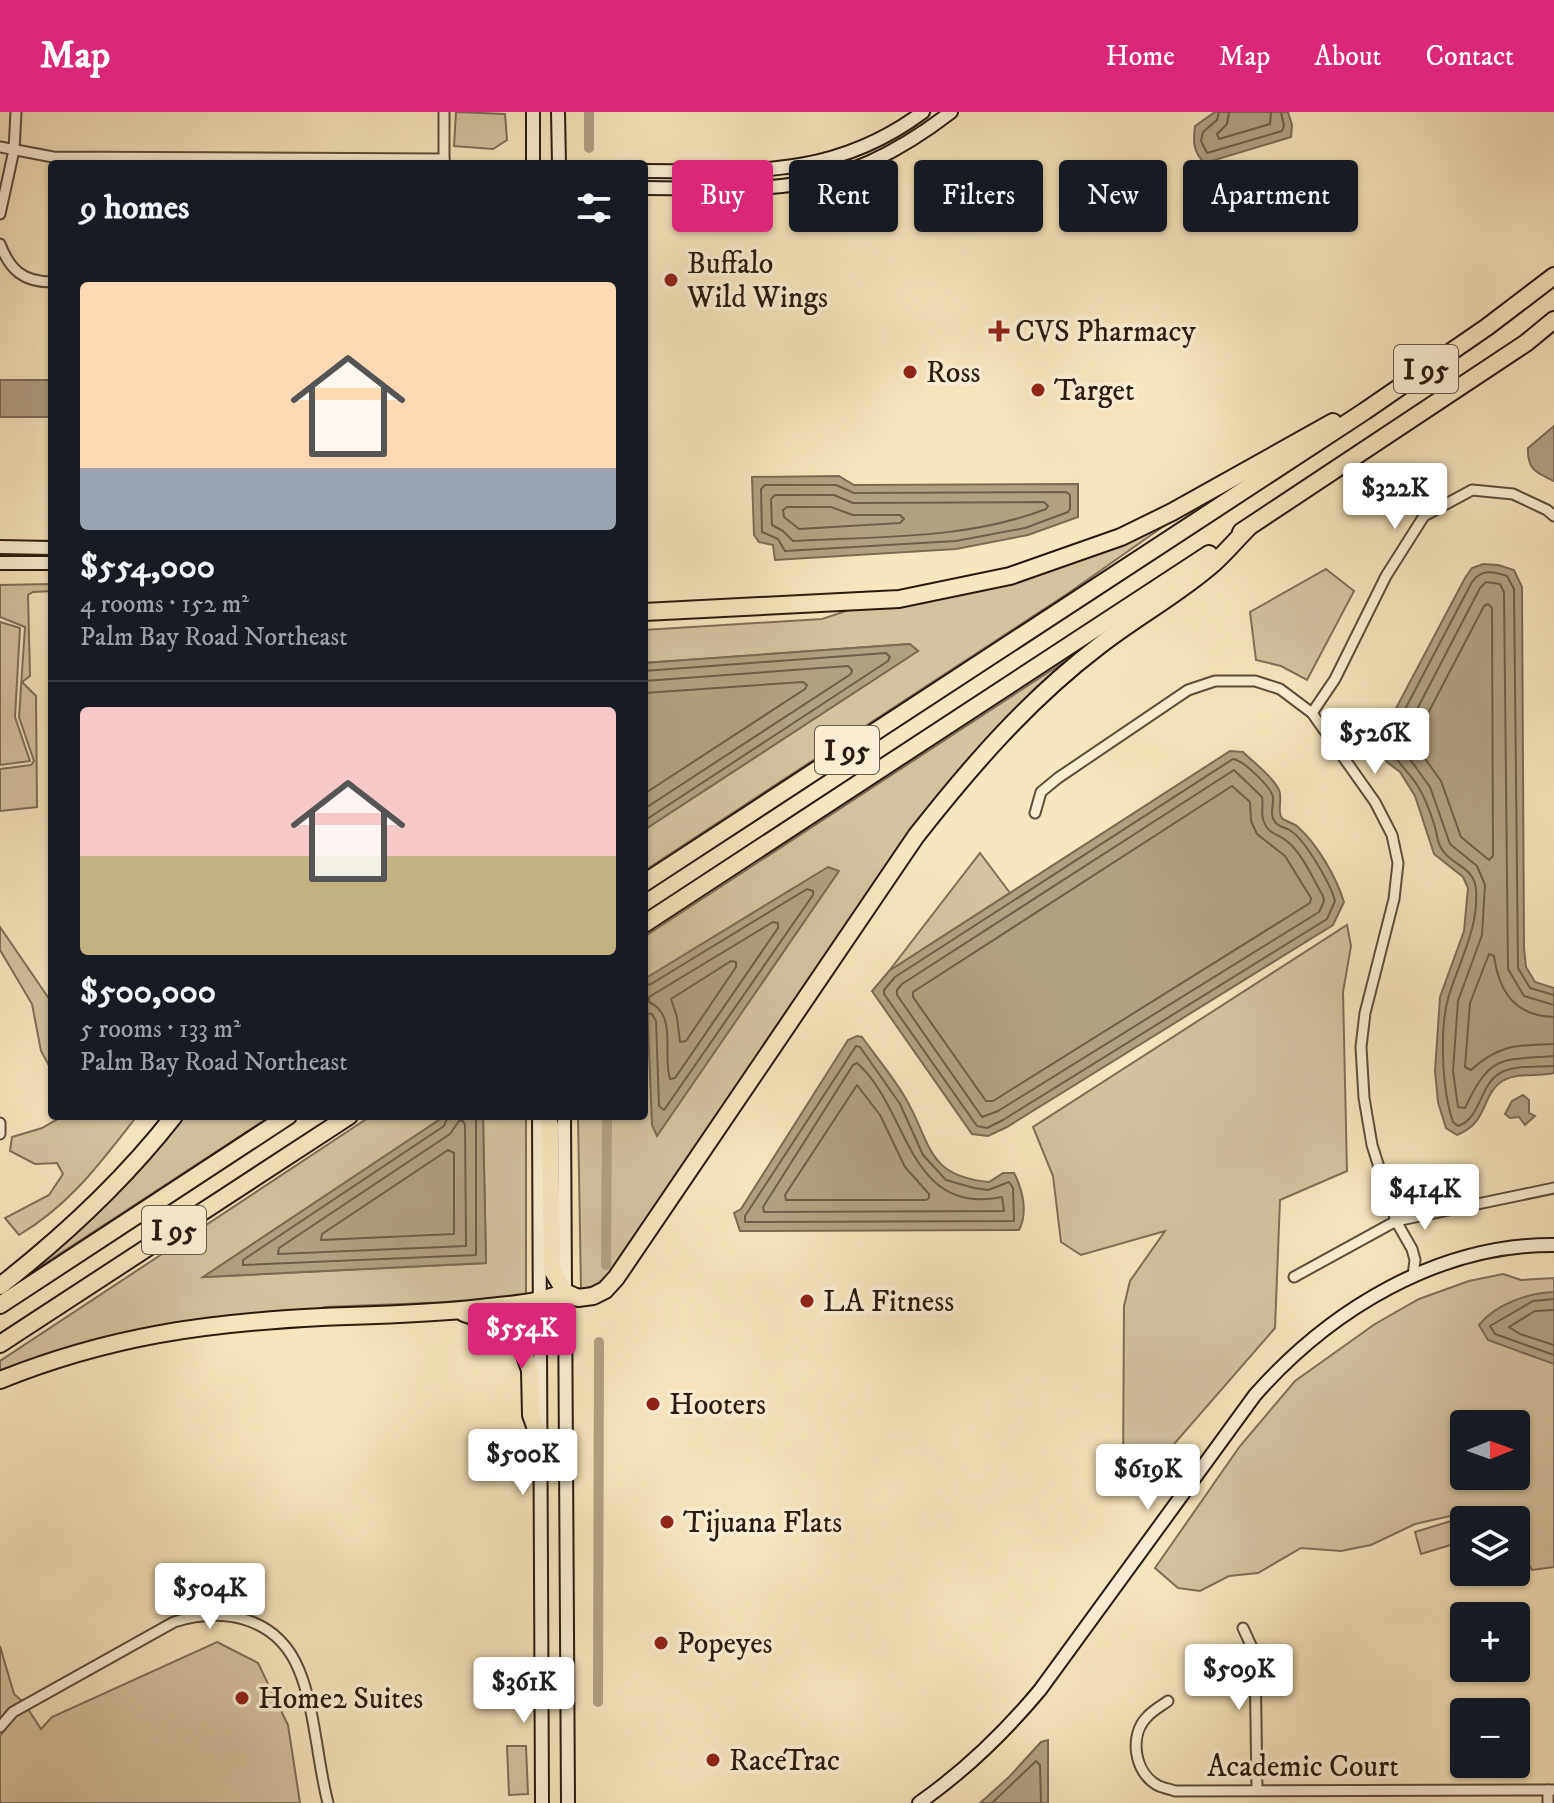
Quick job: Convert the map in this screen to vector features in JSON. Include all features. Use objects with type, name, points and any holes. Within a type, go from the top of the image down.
[{"type":"highway","name":"I 95","points":[[648,880],[1365,411],[1487,327],[1554,276]]},
{"type":"highway","name":"I 95","points":[[648,921],[1248,528],[1526,343],[1554,320]]},
{"type":"highway","points":[[648,612],[899,599],[1010,576],[1121,537],[1172,512],[1320,428],[1365,411]]},
{"type":"highway","points":[[548,1120],[552,1270],[565,1292],[578,1298],[593,1296],[605,1290],[616,1278],[916,836],[996,739],[1098,647],[1213,564],[1248,528]]},
{"type":"highway","points":[[0,1286],[40,1255],[98,1201],[149,1148],[171,1120]]},
{"type":"highway","name":"I 95","points":[[0,1305],[282,1120]]},
{"type":"highway","name":"I 95","points":[[0,1344],[343,1120]]},
{"type":"highway","points":[[0,1380],[102,1345],[169,1330],[230,1322],[459,1311],[539,1302],[565,1292]]},
{"type":"highway","points":[[459,1311],[505,1327],[520,1342],[530,1370],[531,1415],[540,1440]]},
{"type":"street","points":[[0,214],[14,150],[16,112]]},
{"type":"street","points":[[444,112],[444,160]]},
{"type":"street","points":[[533,112],[533,160]]},
{"type":"street","points":[[558,112],[559,160]]},
{"type":"street","points":[[648,171],[796,168],[882,139],[923,112]]},
{"type":"street","points":[[648,188],[750,188],[813,181],[850,171],[891,152],[951,112]]},
{"type":"street","points":[[0,147],[53,157],[288,160]]},
{"type":"street","points":[[0,244],[8,263],[33,282],[48,282]]},
{"type":"street","points":[[1312,713],[1335,679],[1386,576],[1424,516],[1472,490],[1513,494],[1554,516]]},
{"type":"street","points":[[0,547],[48,548]]},
{"type":"street","points":[[0,563],[48,563]]},
{"type":"street","points":[[1035,813],[1041,792],[1058,778],[1188,690],[1215,681],[1255,681],[1280,689],[1312,713],[1375,802],[1392,835],[1398,863],[1394,899],[1365,1013],[1361,1047],[1364,1098],[1372,1145],[1396,1221],[1412,1249],[1415,1260],[1413,1276]]},
{"type":"street","points":[[539,1120],[542,1803]]},
{"type":"street","points":[[564,1120],[568,1803]]},
{"type":"street","points":[[0,1123],[0,1134]]},
{"type":"street","points":[[1294,1277],[1396,1221],[1554,1188]]},
{"type":"street","points":[[919,1803],[997,1740],[1040,1690],[1255,1395],[1284,1362],[1334,1320],[1413,1276],[1463,1258],[1500,1250],[1554,1245]]},
{"type":"street","points":[[0,1727],[13,1712],[174,1622],[198,1614],[221,1614],[264,1628],[285,1646],[299,1669],[328,1803]]},
{"type":"street","points":[[1243,1628],[1255,1654],[1257,1790]]},
{"type":"street","name":"Academic Court","points":[[1168,1701],[1145,1718],[1137,1736],[1136,1754],[1143,1772],[1155,1784],[1175,1791],[1551,1790]]},
{"type":"street","points":[[1548,1803],[1551,1790]]},
{"type":"shaded area","points":[[456,112],[505,114],[507,140],[493,149],[454,146]]},
{"type":"shaded area","points":[[1174,519],[1067,594],[648,868],[648,827],[918,651],[909,644],[648,663],[648,630],[822,619],[858,607],[932,598]]},
{"type":"shaded area","points":[[1326,569],[1354,591],[1307,680],[1281,666],[1256,660],[1250,612]]},
{"type":"shaded area","points":[[48,584],[48,591],[28,595],[30,676],[22,682],[36,696],[37,807],[0,811],[0,769],[31,765],[34,761],[19,717],[25,627],[0,617],[0,585]]},
{"type":"shaded area","points":[[0,622],[20,628],[15,717],[30,761],[0,765]]},
{"type":"shaded area","points":[[1093,643],[1009,721],[608,1275],[596,1286],[581,1289],[578,1120],[648,1120],[648,934]]},
{"type":"shaded area","points":[[980,853],[1010,893],[889,971]]},
{"type":"shaded area","points":[[1347,925],[1351,946],[1343,992],[1347,1171],[1280,1200],[1275,1328],[1134,1490],[1123,1473],[1124,1306],[1130,1281],[1165,1231],[1081,1255],[1061,1242],[1053,1176],[1033,1127]]},
{"type":"shaded area","points":[[0,927],[48,997],[48,1064],[41,1051],[32,1004],[0,950]]},
{"type":"shaded area","points":[[56,1120],[134,1120],[69,1196],[19,1235],[5,1218],[49,1195],[63,1174],[57,1163],[35,1164],[10,1151],[12,1137],[42,1128]]},
{"type":"shaded area","points":[[176,1120],[265,1120],[26,1276],[25,1273]]},
{"type":"shaded area","points":[[365,1120],[439,1120],[204,1277],[486,1263],[483,1120],[526,1120],[526,1299],[325,1307],[300,1315],[268,1317],[0,1377],[0,1361]]},
{"type":"shaded area","points":[[1503,1274],[1521,1280],[1554,1278],[1554,1567],[1532,1570],[1530,1567],[1530,1506],[1450,1506],[1450,1516],[1415,1524],[1371,1545],[1341,1551],[1301,1548],[1258,1573],[1229,1576],[1200,1591],[1178,1588],[1155,1568],[1240,1446],[1295,1381],[1375,1324],[1419,1299],[1469,1281]]},
{"type":"shaded area","points":[[1450,1521],[1450,1545],[1421,1554],[1415,1532]]},
{"type":"shaded area","points":[[217,1642],[258,1663],[288,1725],[300,1803],[0,1803],[0,1736],[16,1716],[28,1709],[41,1729],[52,1717]]},
{"type":"shaded area","points":[[0,1646],[14,1694],[22,1701],[8,1709],[0,1719]]},
{"type":"shaded area","points":[[507,1746],[526,1746],[528,1794],[509,1795]]},
{"type":"water","points":[[1215,112],[1288,112],[1292,125],[1291,137],[1215,160],[1202,160],[1198,155],[1195,126]]},
{"type":"water","points":[[0,380],[48,380],[48,417],[0,417]]},
{"type":"water","points":[[1554,426],[1554,481],[1531,466],[1528,448]]},
{"type":"water","points":[[839,476],[854,485],[1078,484],[1078,517],[1028,535],[956,549],[775,560],[773,545],[759,542],[754,535],[752,477]]},
{"type":"water","points":[[1483,564],[1514,570],[1522,587],[1524,948],[1526,967],[1535,982],[1554,988],[1554,1073],[1504,1080],[1491,1093],[1475,1123],[1457,1135],[1446,1128],[1438,1102],[1435,1071],[1440,997],[1464,931],[1468,888],[1463,877],[1434,854],[1415,796],[1400,772],[1387,762],[1380,745],[1384,731],[1465,578],[1472,568]]},
{"type":"water","points":[[910,644],[918,651],[648,827],[648,663]]},
{"type":"water","points":[[1230,751],[1243,752],[1271,778],[1280,792],[1282,818],[1305,834],[1326,862],[1344,902],[1333,925],[1007,1127],[988,1136],[972,1134],[872,991],[889,971]]},
{"type":"water","points":[[828,867],[839,871],[657,1136],[652,1125],[648,977]]},
{"type":"water","points":[[862,1037],[896,1083],[942,1165],[968,1179],[989,1182],[1003,1173],[1014,1173],[1023,1202],[1019,1230],[740,1231],[734,1213],[741,1209],[848,1040]]},
{"type":"water","points":[[1523,1095],[1529,1100],[1529,1113],[1535,1116],[1525,1125],[1519,1117],[1510,1118],[1505,1114],[1512,1101]]},
{"type":"water","points":[[439,1120],[483,1120],[486,1263],[203,1277]]},
{"type":"water","points":[[1554,1292],[1554,1364],[1488,1340],[1479,1325],[1494,1311],[1513,1301]]},
{"type":"water","points":[[1048,1740],[1048,1803],[980,1803],[1041,1742]]},
{"type":"waterway","points":[[589,112],[589,148]]},
{"type":"waterway","points":[[606,1265],[607,1120]]},
{"type":"waterway","points":[[598,1702],[599,1342]]},
{"type":"place","name":"Buffalo Wild Wings","points":[[671,280]]},
{"type":"place","name":"CVS Pharmacy","points":[[999,331]]},
{"type":"place","name":"Ross","points":[[910,372]]},
{"type":"place","name":"Target","points":[[1038,390]]},
{"type":"place","name":"LA Fitness","points":[[807,1301]]},
{"type":"place","name":"Hooters","points":[[653,1404]]},
{"type":"place","name":"Tijuana Flats","points":[[667,1522]]},
{"type":"place","name":"Popeyes","points":[[661,1643]]},
{"type":"place","name":"Home2 Suites","points":[[242,1698]]},
{"type":"place","name":"RaceTrac","points":[[713,1760]]}]
